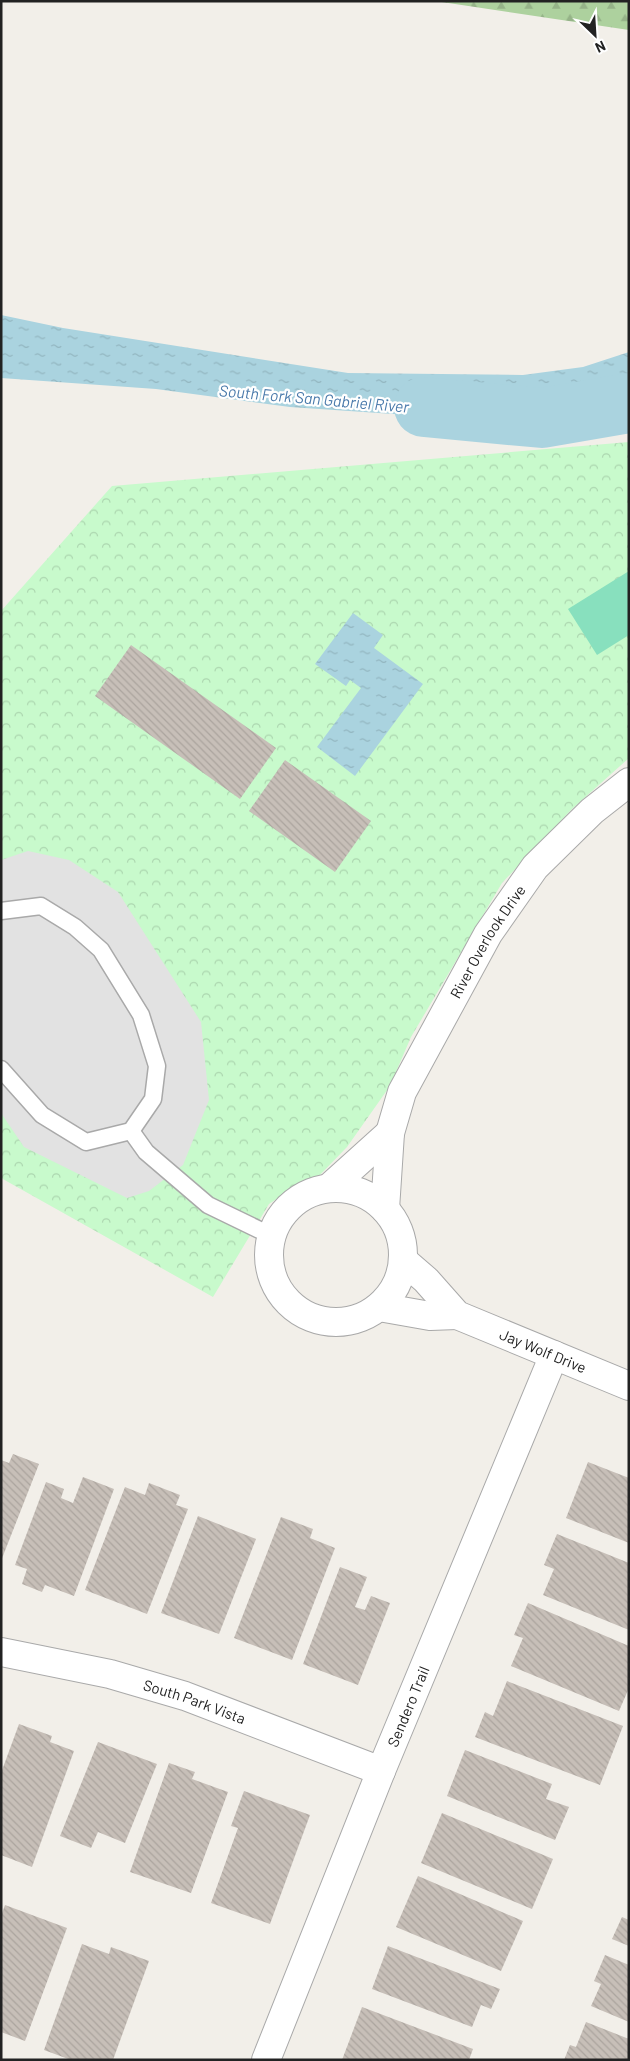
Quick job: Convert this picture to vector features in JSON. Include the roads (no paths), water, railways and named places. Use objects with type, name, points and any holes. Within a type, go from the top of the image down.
[{"type":"street","name":"River Overlook Drive","points":[[385,1209],[390,1133],[402,1092],[488,934],[535,867],[592,811],[629,782]]},
{"type":"street","points":[[329,1188],[390,1133]]},
{"type":"street","points":[[329,1188],[350,1190],[369,1196],[385,1209],[394,1220],[400,1233],[403,1247],[404,1261],[400,1278],[392,1294],[380,1307],[361,1318],[341,1323],[320,1321],[301,1313],[285,1300],[274,1282],[269,1261],[270,1241],[278,1221],[291,1205],[309,1194],[329,1188]]},
{"type":"street","name":"Jay Wolf Drive","points":[[404,1261],[426,1280],[457,1315]]},
{"type":"street","name":"Jay Wolf Drive","points":[[380,1307],[430,1316],[457,1315],[629,1386]]},
{"type":"street","name":"Sendero Trail","points":[[266,2060],[381,1772],[554,1355]]},
{"type":"street","name":"South Park Vista","points":[[1,1652],[110,1674],[185,1696],[381,1772]]},
{"type":"lane","points":[[1,911],[41,906],[75,927],[101,950],[141,1015],[157,1066],[154,1099],[131,1131],[86,1142],[42,1115],[1,1069]]},
{"type":"lane","points":[[131,1131],[146,1152],[208,1205],[272,1236]]},
{"type":"water","points":[[1,315],[63,328],[348,373],[523,375],[583,367],[629,352],[629,410],[575,414],[408,415],[290,407],[156,389],[1,378]]},
{"type":"water","points":[[353,613],[383,635],[374,648],[423,684],[355,776],[317,747],[361,688],[350,680],[346,686],[315,664]]},
{"type":"waterway","name":"South Fork San Gabriel River","points":[[424,407],[542,418],[629,403]]}]
